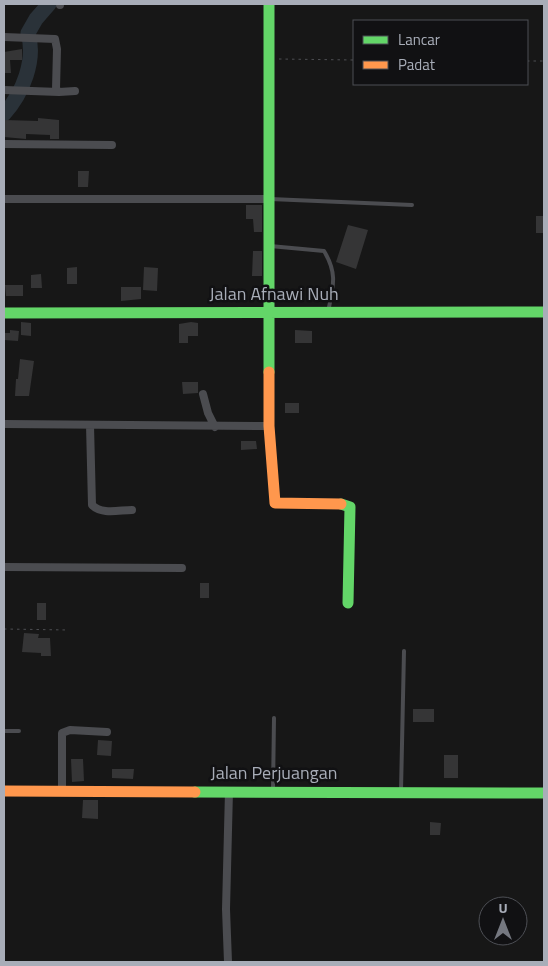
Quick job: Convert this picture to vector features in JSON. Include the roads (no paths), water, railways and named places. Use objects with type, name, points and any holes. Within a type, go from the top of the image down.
[{"type":"street","points":[[270,4],[270,426],[275,503],[340,504],[350,507],[348,603]]},
{"type":"street","points":[[4,36],[54,38],[56,42],[55,87],[59,92]]},
{"type":"street","points":[[4,90],[27,93],[75,91]]},
{"type":"street","points":[[4,144],[112,145]]},
{"type":"street","points":[[4,199],[269,199]]},
{"type":"street","name":"Jalan Afnawi Nuh","points":[[4,313],[270,311],[544,312]]},
{"type":"street","points":[[203,394],[208,413],[215,427]]},
{"type":"street","points":[[4,424],[270,426]]},
{"type":"street","points":[[90,425],[92,505],[96,510],[132,510]]},
{"type":"street","points":[[4,566],[182,568]]},
{"type":"street","points":[[62,790],[62,733],[70,730],[107,732]]},
{"type":"street","name":"Jalan Perjuangan","points":[[4,791],[229,792],[273,790],[544,793]]},
{"type":"street","points":[[228,962],[226,909],[229,792]]},
{"type":"lane","points":[[269,199],[412,205]]},
{"type":"lane","points":[[270,246],[324,251],[334,271],[333,290],[328,312]]},
{"type":"lane","points":[[401,791],[404,651]]},
{"type":"lane","points":[[273,790],[274,718]]},
{"type":"lane","points":[[4,731],[19,731]]},
{"type":"waterway","points":[[4,114],[17,96],[26,76],[30,54],[28,33],[36,19],[49,4]]}]
